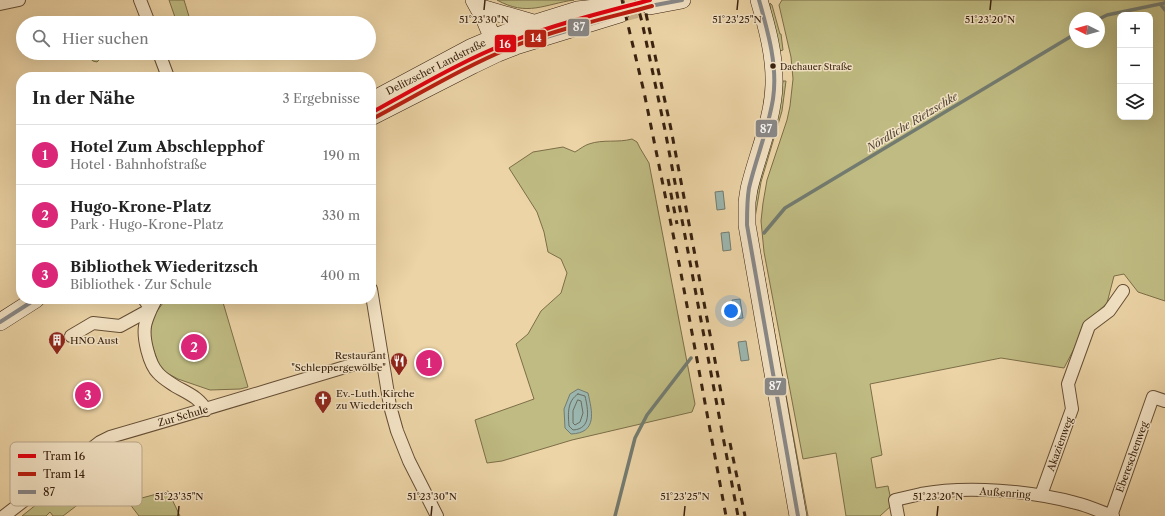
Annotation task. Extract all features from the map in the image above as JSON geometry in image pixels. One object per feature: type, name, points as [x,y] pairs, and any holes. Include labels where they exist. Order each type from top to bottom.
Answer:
[{"type":"street","points":[[0,4],[19,0]]},
{"type":"street","points":[[140,0],[146,16]]},
{"type":"street","points":[[650,6],[682,0]]},
{"type":"street","points":[[759,0],[772,50],[774,86],[770,116],[749,189],[747,214],[753,260],[798,516]]},
{"type":"street","points":[[476,3],[533,23]]},
{"type":"street","points":[[476,3],[495,46]]},
{"type":"street","name":"Delitzscher Landstraße","points":[[376,98],[472,47],[495,46],[516,46],[618,9],[595,8],[577,10],[510,31],[495,46],[479,62],[376,115]]},
{"type":"street","points":[[162,60],[166,72]]},
{"type":"street","name":"Akazienweg","points":[[1041,495],[1072,409],[1068,384],[1089,326],[1109,311],[1123,291]]},
{"type":"street","points":[[0,322],[28,304]]},
{"type":"street","points":[[72,336],[93,323],[120,326],[148,304]]},
{"type":"street","points":[[150,304],[145,327],[148,356],[157,372],[174,385],[202,402],[206,410]]},
{"type":"street","points":[[373,304],[390,406],[397,431],[409,461],[437,516]]},
{"type":"street","name":"Zur Schule","points":[[100,442],[110,437],[206,410],[251,394],[382,356]]},
{"type":"street","name":"Ebereschenweg","points":[[1112,516],[1153,397],[1165,402]]},
{"type":"street","name":"Außenring","points":[[898,516],[895,500],[922,494],[954,490],[1003,491],[1041,495],[1077,503],[1112,516]]},
{"type":"street","name":"Zur Schule","points":[[4,516],[17,506]]},
{"type":"shaded area","points":[[169,0],[184,0],[189,16],[175,16]]},
{"type":"shaded area","points":[[497,0],[574,0],[527,9],[508,5]]},
{"type":"shaded area","points":[[782,0],[1165,0],[1165,301],[1138,292],[1124,274],[1114,276],[1107,303],[1089,320],[1064,368],[1001,358],[870,384],[882,455],[871,458],[876,488],[888,486],[892,505],[880,516],[846,516],[836,453],[803,459],[764,252],[761,221],[767,180],[787,120],[790,106],[793,79],[791,57],[779,5]]},
{"type":"shaded area","points":[[770,3],[772,5],[781,34],[783,50],[780,51],[770,10]]},
{"type":"shaded area","points":[[783,81],[786,81],[782,111],[761,182],[754,224],[754,204],[780,102]]},
{"type":"shaded area","points":[[632,139],[637,142],[649,163],[695,404],[692,412],[572,440],[502,461],[487,463],[475,420],[534,399],[516,344],[528,334],[541,311],[561,293],[567,273],[561,259],[548,252],[544,232],[537,212],[509,168],[533,152],[563,147],[575,152],[586,145],[594,143]]},
{"type":"shaded area","points":[[763,269],[808,516],[805,516]]},
{"type":"shaded area","points":[[162,304],[223,304],[248,387],[240,389],[210,390],[178,379],[167,373],[159,365],[150,340],[154,315]]},
{"type":"shaded area","points":[[168,491],[180,516],[139,516],[131,506],[142,506],[142,498]]},
{"type":"shaded area","points":[[34,506],[76,506],[63,516],[53,516],[50,512],[46,516],[22,516]]},
{"type":"water","points":[[723,191],[725,209],[717,210],[715,192]]},
{"type":"water","points":[[729,232],[731,250],[723,251],[721,233]]},
{"type":"water","points":[[740,299],[743,318],[735,319],[732,300]]},
{"type":"water","points":[[746,341],[749,360],[741,361],[738,342]]},
{"type":"water","points":[[578,389],[588,393],[591,407],[591,420],[586,430],[580,433],[571,434],[565,428],[564,409],[570,394]]},
{"type":"waterway","name":"Nördliche Rietzschke","points":[[1105,16],[1165,3]]},
{"type":"waterway","name":"Nördliche Rietzschke","points":[[1160,4],[1165,10]]},
{"type":"waterway","name":"Nördliche Rietzschke","points":[[764,233],[785,208],[1069,38]]},
{"type":"waterway","name":"Nördliche Rietzschke","points":[[615,516],[635,438],[647,415],[691,358]]},
{"type":"tunnel","points":[[620,14],[650,6]]},
{"type":"railway","points":[[622,0],[644,92],[680,268],[726,516]]},
{"type":"railway","points":[[636,0],[665,130],[738,516]]},
{"type":"railway","points":[[643,0],[671,129],[724,408]]},
{"type":"railway","points":[[668,179],[677,224]]},
{"type":"railway","points":[[730,443],[745,516]]},
{"type":"tram line","name":"16","points":[[376,110],[442,74],[496,48],[565,23],[650,0]]},
{"type":"tram line","name":"14","points":[[376,117],[462,70],[517,45],[567,28],[652,6]]},
{"type":"transit line","name":"87","points":[[376,114],[479,62],[516,46],[650,6],[682,0]]},
{"type":"transit line","name":"87","points":[[759,0],[771,49],[774,87],[768,122],[749,188],[747,202],[747,225],[798,516]]},
{"type":"transit line","name":"87","points":[[0,322],[28,304]]},
{"type":"place","name":"Dachauer Straße","points":[[773,66]]},
{"type":"place","name":"Hugo-Krone-Platz","points":[[194,347]]},
{"type":"place","name":"HNO Aust","points":[[57,355]]},
{"type":"place","name":"Hotel Zum Abschlepphof","points":[[429,363]]},
{"type":"place","name":"Restaurant \"Schleppergewölbe\"","points":[[399,376]]},
{"type":"place","name":"Bibliothek Wiederitzsch","points":[[88,395]]},
{"type":"place","name":"Ev.-Luth. Kirche zu Wiederitzsch","points":[[323,414]]}]
